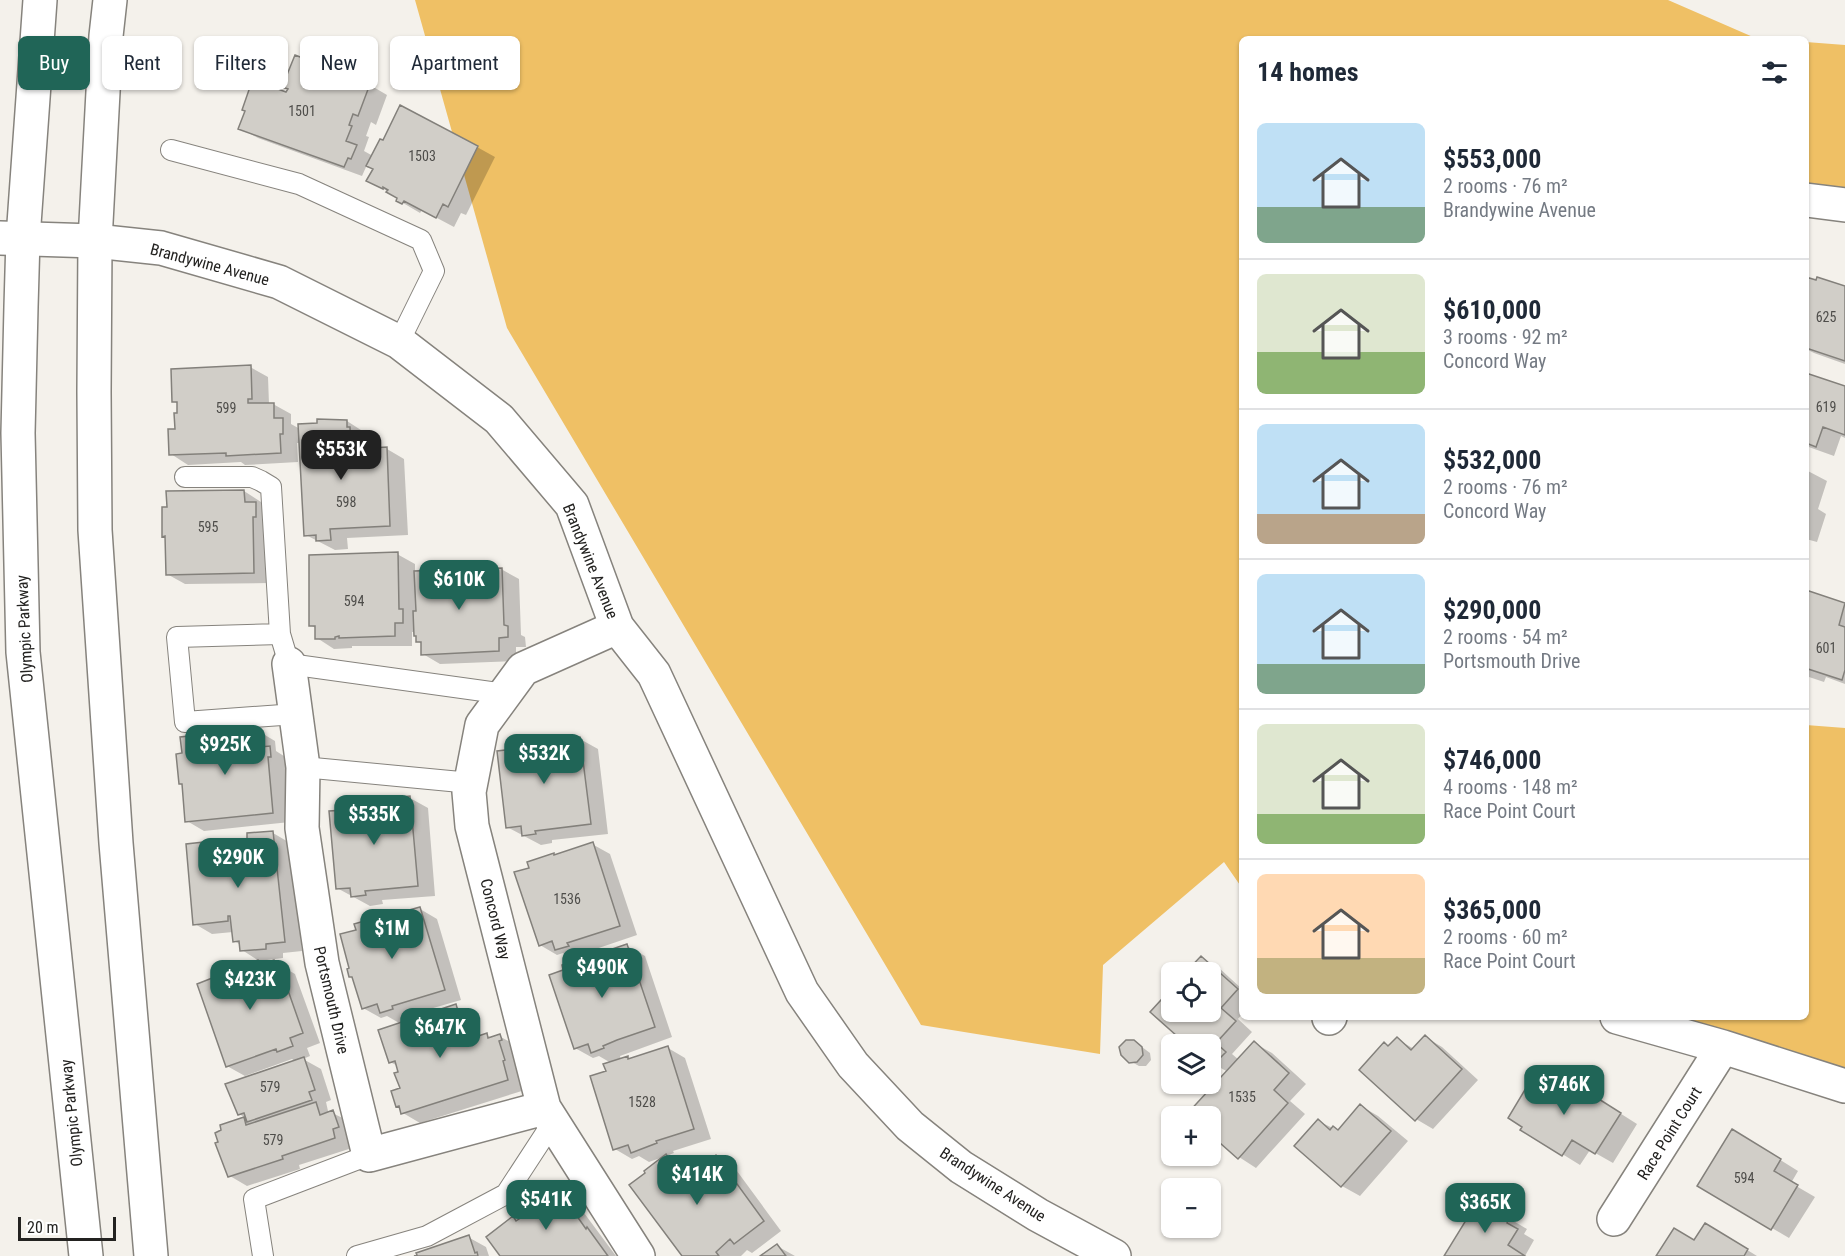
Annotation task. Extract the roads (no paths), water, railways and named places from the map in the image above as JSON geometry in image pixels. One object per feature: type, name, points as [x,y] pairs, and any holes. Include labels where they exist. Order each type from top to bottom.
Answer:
[{"type":"street","name":"Olympic Parkway","points":[[40,0],[12,238],[23,652],[86,1256]]},
{"type":"street","points":[[110,0],[95,241],[95,530],[116,843],[151,1256]]},
{"type":"street","points":[[1809,200],[1845,205]]},
{"type":"street","name":"Brandywine Avenue","points":[[12,238],[95,241],[161,248],[279,282],[399,342],[499,418],[572,505],[617,627],[654,674],[802,992],[853,1065],[910,1126],[961,1167],[1038,1215],[1113,1256]]},
{"type":"street","name":"Concord Way","points":[[617,627],[523,669],[482,726],[469,792],[472,826],[548,1115],[638,1256]]},
{"type":"street","name":"Portsmouth Drive","points":[[284,649],[303,767],[302,828],[322,963],[369,1155]]},
{"type":"street","points":[[1628,1020],[1723,1047],[1845,1086]]},
{"type":"street","name":"Race Point Court","points":[[1614,1219],[1723,1047]]},
{"type":"street","points":[[369,1155],[548,1115]]},
{"type":"lane","points":[[171,150],[299,184],[421,240],[434,272],[399,342]]},
{"type":"lane","points":[[185,477],[252,477],[271,487],[284,649]]},
{"type":"lane","points":[[296,714],[185,722],[177,637],[284,649],[505,694]]},
{"type":"lane","points":[[303,767],[471,783]]},
{"type":"lane","points":[[357,1256],[427,1236],[506,1194],[548,1115]]},
{"type":"lane","points":[[263,1256],[254,1199],[369,1155]]}]
